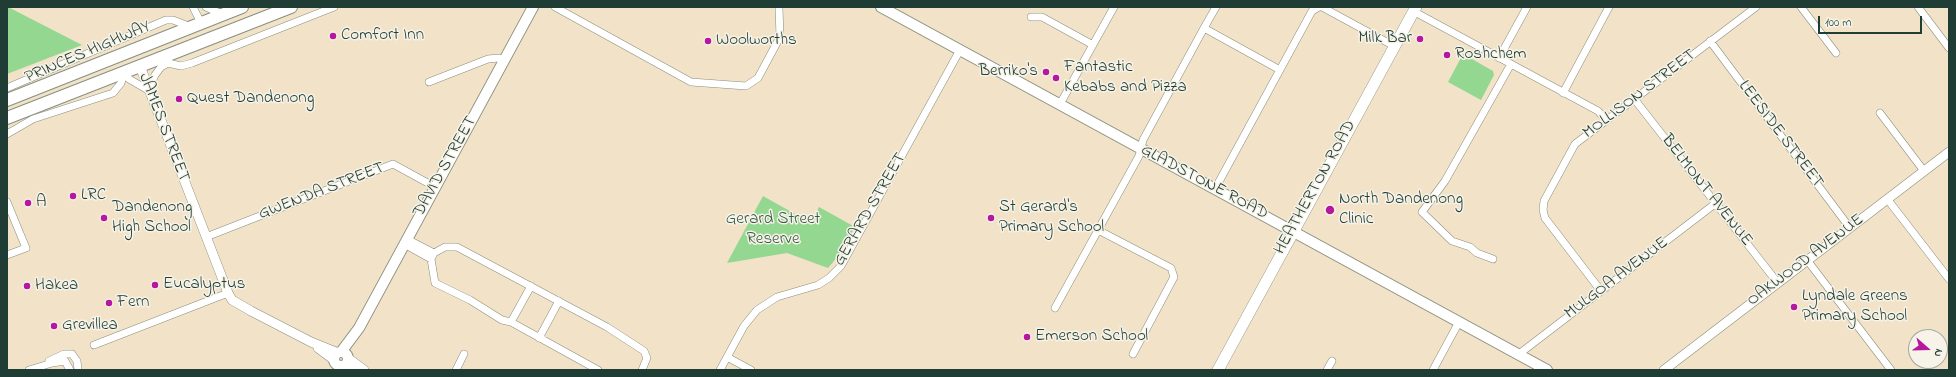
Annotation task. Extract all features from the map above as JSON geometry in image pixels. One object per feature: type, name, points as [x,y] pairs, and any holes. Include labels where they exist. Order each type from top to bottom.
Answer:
[{"type":"highway","name":"PRINCES HIGHWAY","points":[[7,118],[291,7]]},
{"type":"highway","name":"PRINCES HIGHWAY","points":[[7,100],[233,10]]},
{"type":"highway","points":[[204,22],[215,27],[235,29]]},
{"type":"highway","name":"JAMES STREET","points":[[134,50],[140,66]]},
{"type":"main road","name":"DAVID STREET","points":[[342,362],[533,7]]},
{"type":"main road","name":"GLADSTONE ROAD","points":[[881,7],[1548,370]]},
{"type":"main road","name":"HEATHERTON ROAD","points":[[1218,370],[1292,231],[1414,9]]},
{"type":"street","points":[[193,7],[199,19],[204,22]]},
{"type":"street","points":[[206,7],[233,10]]},
{"type":"street","points":[[168,63],[181,66],[192,63],[334,7]]},
{"type":"street","points":[[555,7],[691,82],[746,86],[758,78],[780,37],[779,7]]},
{"type":"street","points":[[1060,104],[1114,7]]},
{"type":"street","points":[[1055,308],[1139,156],[1143,140],[1216,7]]},
{"type":"street","points":[[1216,189],[1312,11],[1320,7],[1394,46]]},
{"type":"street","points":[[1499,58],[1527,7]]},
{"type":"street","points":[[1563,93],[1608,7]]},
{"type":"street","name":"MOLLISON STREET","points":[[1601,291],[1545,218],[1544,201],[1575,144],[1756,7]]},
{"type":"street","points":[[1801,7],[1836,53]]},
{"type":"street","points":[[1918,7],[1949,48]]},
{"type":"street","points":[[1414,9],[1499,58],[1598,111],[1606,120]]},
{"type":"street","points":[[1031,17],[1042,17],[1093,45]]},
{"type":"street","name":"PRINCES HIGHWAY","points":[[7,88],[166,20],[173,20],[192,27]]},
{"type":"street","points":[[1204,28],[1280,70]]},
{"type":"street","name":"LEESIDE STREET","points":[[1710,41],[1850,228]]},
{"type":"street","points":[[7,134],[33,119],[113,93],[118,89],[124,73],[148,90],[155,74],[161,67],[184,50]]},
{"type":"street","name":"GERARD STREET","points":[[720,370],[744,326],[761,307],[779,296],[818,285],[829,278],[841,266],[960,50]]},
{"type":"street","points":[[429,82],[488,59],[499,58],[504,61]]},
{"type":"street","points":[[1493,259],[1477,254],[1470,247],[1452,241],[1422,212],[1445,180],[1510,64]]},
{"type":"street","name":"JAMES STREET","points":[[140,66],[148,90],[232,300],[311,342],[342,362],[364,370]]},
{"type":"street","name":"BELMONT AVENUE","points":[[1635,100],[1777,282]]},
{"type":"street","points":[[1880,113],[1924,171]]},
{"type":"street","name":"OAKWOOD AVENUE","points":[[1664,370],[1777,282],[1888,200],[1949,152]]},
{"type":"street","name":"GWENDA STREET","points":[[206,237],[393,164],[435,187]]},
{"type":"street","points":[[1888,200],[1949,279]]},
{"type":"street","points":[[7,202],[26,248],[7,255]]},
{"type":"street","name":"MULGOA AVENUE","points":[[1519,354],[1716,203]]},
{"type":"street","points":[[1098,230],[1171,268],[1174,277],[1133,354]]},
{"type":"street","points":[[406,242],[432,256]]},
{"type":"street","points":[[432,256],[445,247],[455,246],[607,326],[641,348],[647,358],[642,370]]},
{"type":"street","points":[[432,256],[435,283],[470,300],[502,320],[511,322],[598,370]]},
{"type":"street","points":[[1807,260],[1891,370]]},
{"type":"street","points":[[511,322],[531,286]]},
{"type":"street","points":[[94,345],[228,293]]},
{"type":"street","points":[[539,338],[559,301]]},
{"type":"street","points":[[1433,370],[1459,322]]},
{"type":"street","points":[[30,370],[64,354],[72,354]]},
{"type":"street","points":[[40,366],[65,361],[72,354]]},
{"type":"street","points":[[72,354],[77,361],[78,370]]},
{"type":"street","points":[[456,370],[464,354]]},
{"type":"street","points":[[727,357],[751,370]]},
{"type":"street","points":[[65,361],[70,370]]},
{"type":"street","points":[[1327,370],[1332,361]]},
{"type":"green space","points":[[8,7],[82,45],[7,74]]},
{"type":"green space","points":[[1463,54],[1493,71],[1494,75],[1481,100],[1448,82]]},
{"type":"green space","name":"Gerard Street Reserve","points":[[763,196],[811,223],[819,207],[855,227],[839,255],[828,268],[787,253],[727,263]]},
{"type":"place","name":"Comfort Inn","points":[[333,36]]},
{"type":"place","name":"Milk Bar","points":[[1420,39]]},
{"type":"place","name":"Woolworths","points":[[708,41]]},
{"type":"place","name":"Roshchem","points":[[1447,55]]},
{"type":"place","name":"Berriko's","points":[[1046,72]]},
{"type":"place","name":"Fantastic Kebabs and Pizza","points":[[1056,78]]},
{"type":"place","name":"Quest Dandenong","points":[[179,99]]},
{"type":"place","name":"LRC","points":[[73,196]]},
{"type":"place","name":"A","points":[[28,203]]},
{"type":"place","name":"North Dandenong Clinic","points":[[1330,210]]},
{"type":"place","name":"Dandenong High School","points":[[104,218]]},
{"type":"place","name":"St Gerard's Primary School","points":[[991,218]]},
{"type":"place","name":"Eucalyptus","points":[[155,285]]},
{"type":"place","name":"Hakea","points":[[27,286]]},
{"type":"place","name":"Fern","points":[[109,303]]},
{"type":"place","name":"Lyndale Greens Primary School","points":[[1794,307]]},
{"type":"place","name":"Grevillea","points":[[54,326]]},
{"type":"place","name":"Emerson School","points":[[1027,337]]}]
